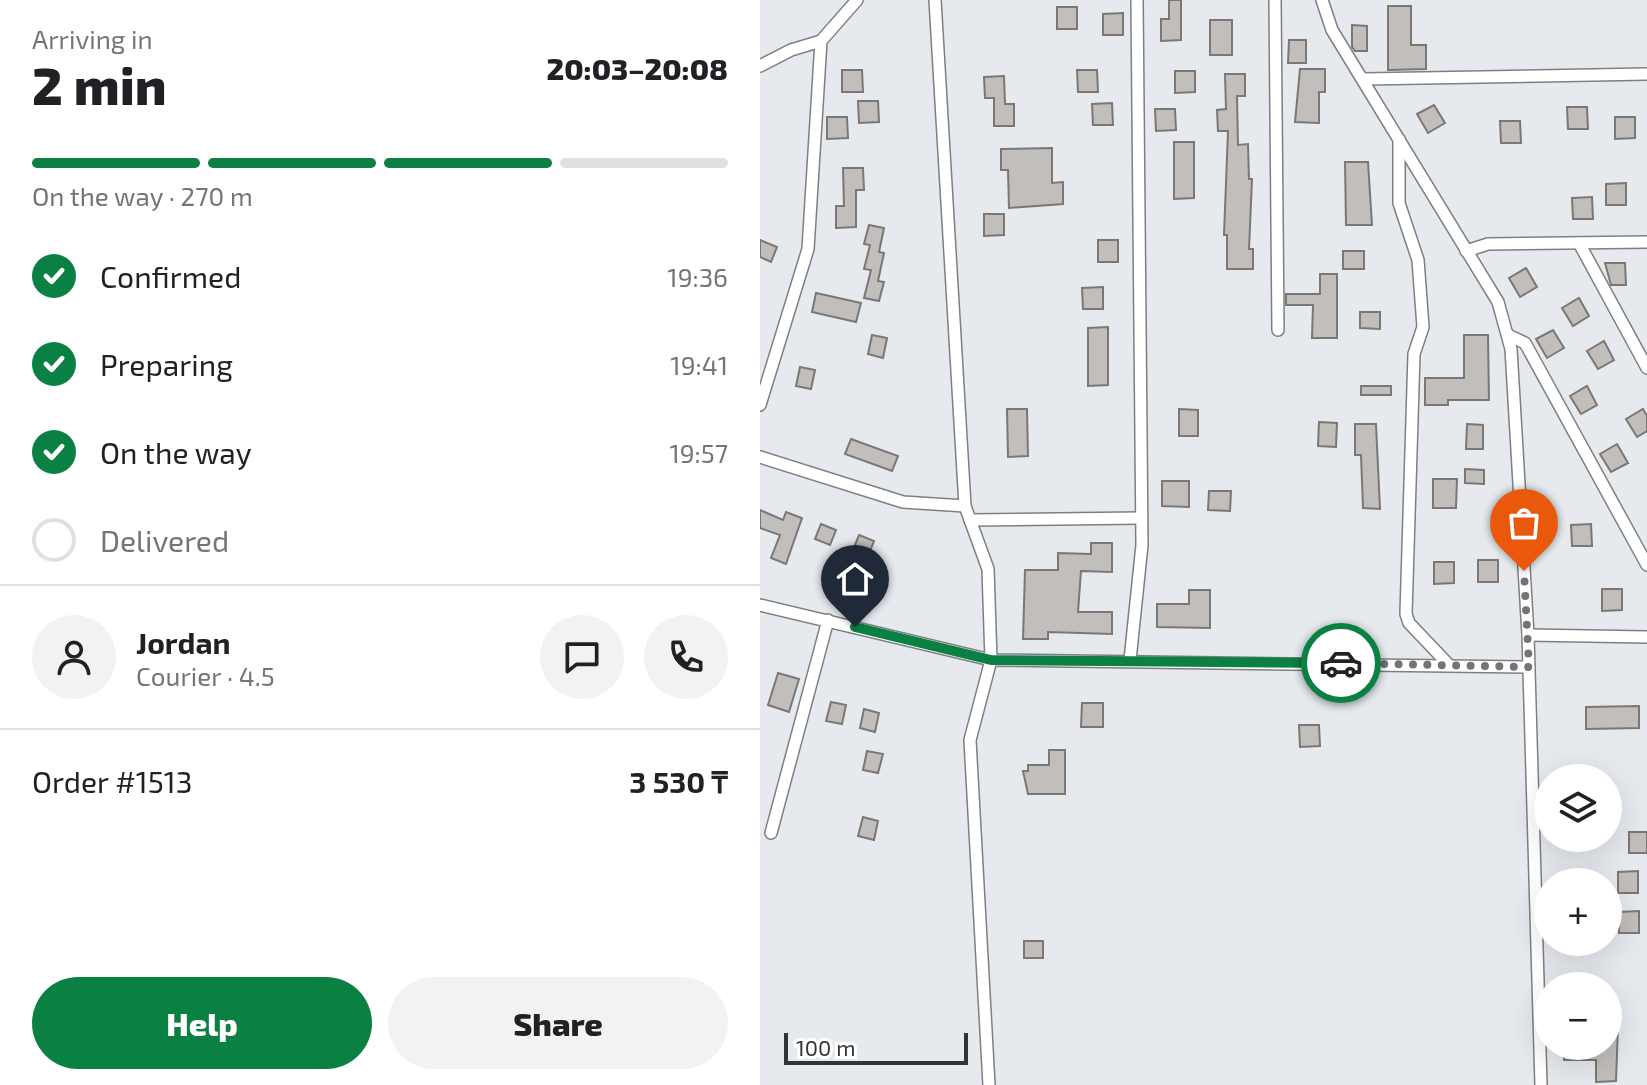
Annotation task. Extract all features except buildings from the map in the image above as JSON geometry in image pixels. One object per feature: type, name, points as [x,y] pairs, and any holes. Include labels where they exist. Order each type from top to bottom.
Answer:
[{"type":"street","points":[[760,66],[791,50],[821,41],[857,0]]},
{"type":"street","points":[[935,0],[965,506],[988,569],[991,660],[970,740],[989,1085]]},
{"type":"street","points":[[1130,660],[1141,518],[1137,0]]},
{"type":"street","points":[[1275,0],[1278,330]]},
{"type":"street","points":[[1322,0],[1332,30],[1498,302],[1508,335],[1528,635],[1541,1085]]},
{"type":"street","points":[[760,405],[808,249],[821,41]]},
{"type":"street","points":[[1364,79],[1647,74]]},
{"type":"street","points":[[1399,139],[1399,203],[1418,260],[1423,327],[1414,354],[1406,614],[1409,623],[1448,664]]},
{"type":"street","points":[[1466,251],[1488,244],[1647,242]]},
{"type":"street","points":[[1579,243],[1647,368]]},
{"type":"street","points":[[1508,335],[1525,343],[1647,565]]},
{"type":"street","points":[[760,457],[903,502],[965,506]]},
{"type":"street","points":[[970,520],[1141,518]]},
{"type":"street","points":[[760,605],[991,660],[1529,667]]},
{"type":"street","points":[[771,833],[828,620]]},
{"type":"street","points":[[1528,635],[1647,637]]},
{"type":"way so far","points":[[1341,663],[1529,667],[1524,571]]},
{"type":"route","points":[[855,627],[991,660],[1341,663]]}]
